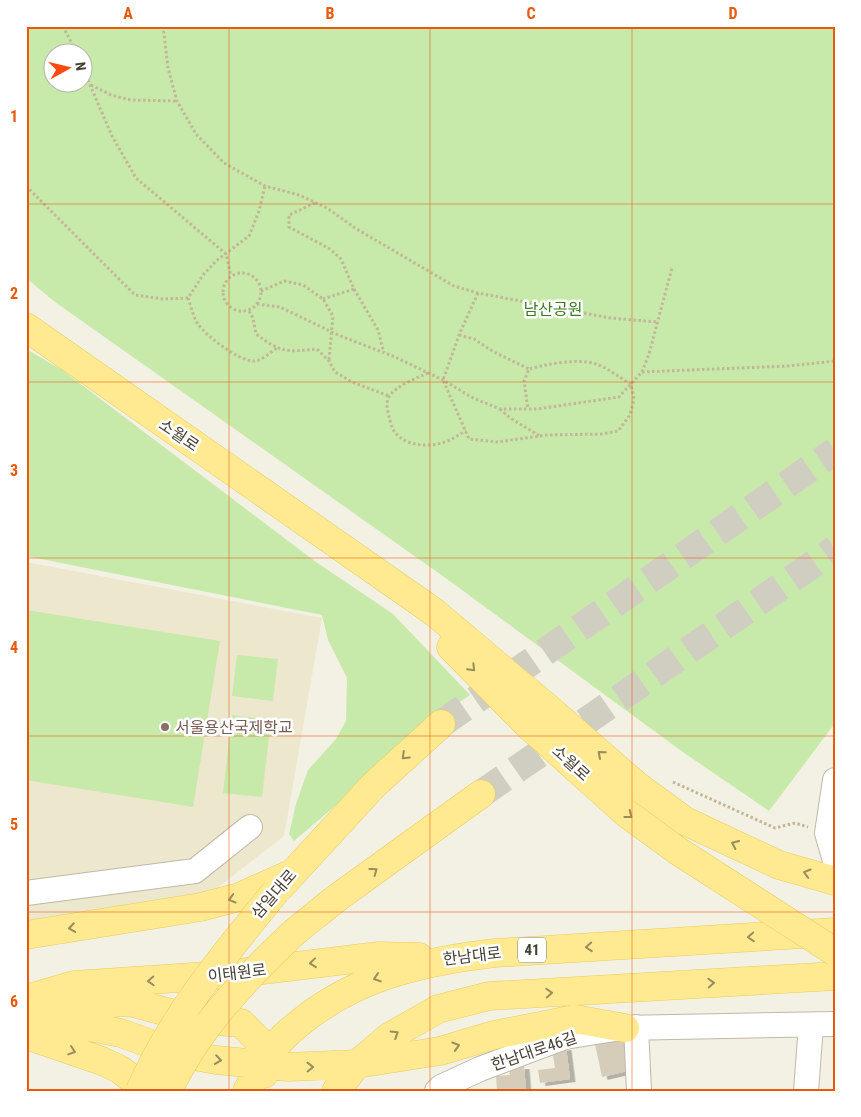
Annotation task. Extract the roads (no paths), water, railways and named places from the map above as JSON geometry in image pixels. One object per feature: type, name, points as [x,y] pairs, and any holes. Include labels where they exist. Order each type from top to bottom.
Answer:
[{"type":"main road","name":"소월로","points":[[26,327],[434,612],[636,785],[684,821],[779,865],[835,881]]},
{"type":"main road","name":"소월로","points":[[334,541],[440,636],[527,724],[626,813],[678,851],[835,952]]},
{"type":"main road","name":"삼일대로","points":[[140,1091],[153,1061],[187,1004],[284,882],[374,785],[441,724]]},
{"type":"main road","points":[[168,1091],[184,1059],[238,991],[286,940],[334,900],[481,794]]},
{"type":"main road","points":[[26,935],[202,907],[284,882]]},
{"type":"main road","name":"한남대로","points":[[247,1091],[262,1064],[288,1033],[326,1004],[362,983],[405,969],[448,958],[495,952],[835,932]]},
{"type":"main road","name":"이태원로","points":[[26,999],[74,985],[223,975],[379,956],[448,958]]},
{"type":"main road","points":[[336,1091],[357,1064],[388,1037],[438,1009],[490,996],[835,976]]},
{"type":"main road","points":[[120,1033],[132,1026],[134,1016],[129,1002]]},
{"type":"main road","points":[[26,1007],[129,1002],[194,1020],[241,1023],[259,1041],[266,1091]]},
{"type":"main road","points":[[26,1015],[120,1033],[174,1052],[216,1060],[288,1067],[357,1064],[440,1052],[494,1035],[575,1019],[631,1028]]},
{"type":"main road","points":[[26,1035],[120,1069],[149,1091]]},
{"type":"street","points":[[835,780],[827,833],[835,861]]},
{"type":"street","points":[[26,893],[195,871],[250,827]]},
{"type":"street","points":[[806,1091],[811,1024]]},
{"type":"street","name":"한남대로46길","points":[[437,1091],[441,1087],[483,1080],[565,1038],[631,1028],[835,1024]]},
{"type":"street","points":[[631,1028],[640,1091]]},
{"type":"tunnel","points":[[441,724],[835,451]]},
{"type":"tunnel","points":[[481,794],[835,549]]},
{"type":"place","name":"서울용산국제학교","points":[[165,727]]},
{"type":"park label","name":"남산공원","points":[[553,309]]}]
